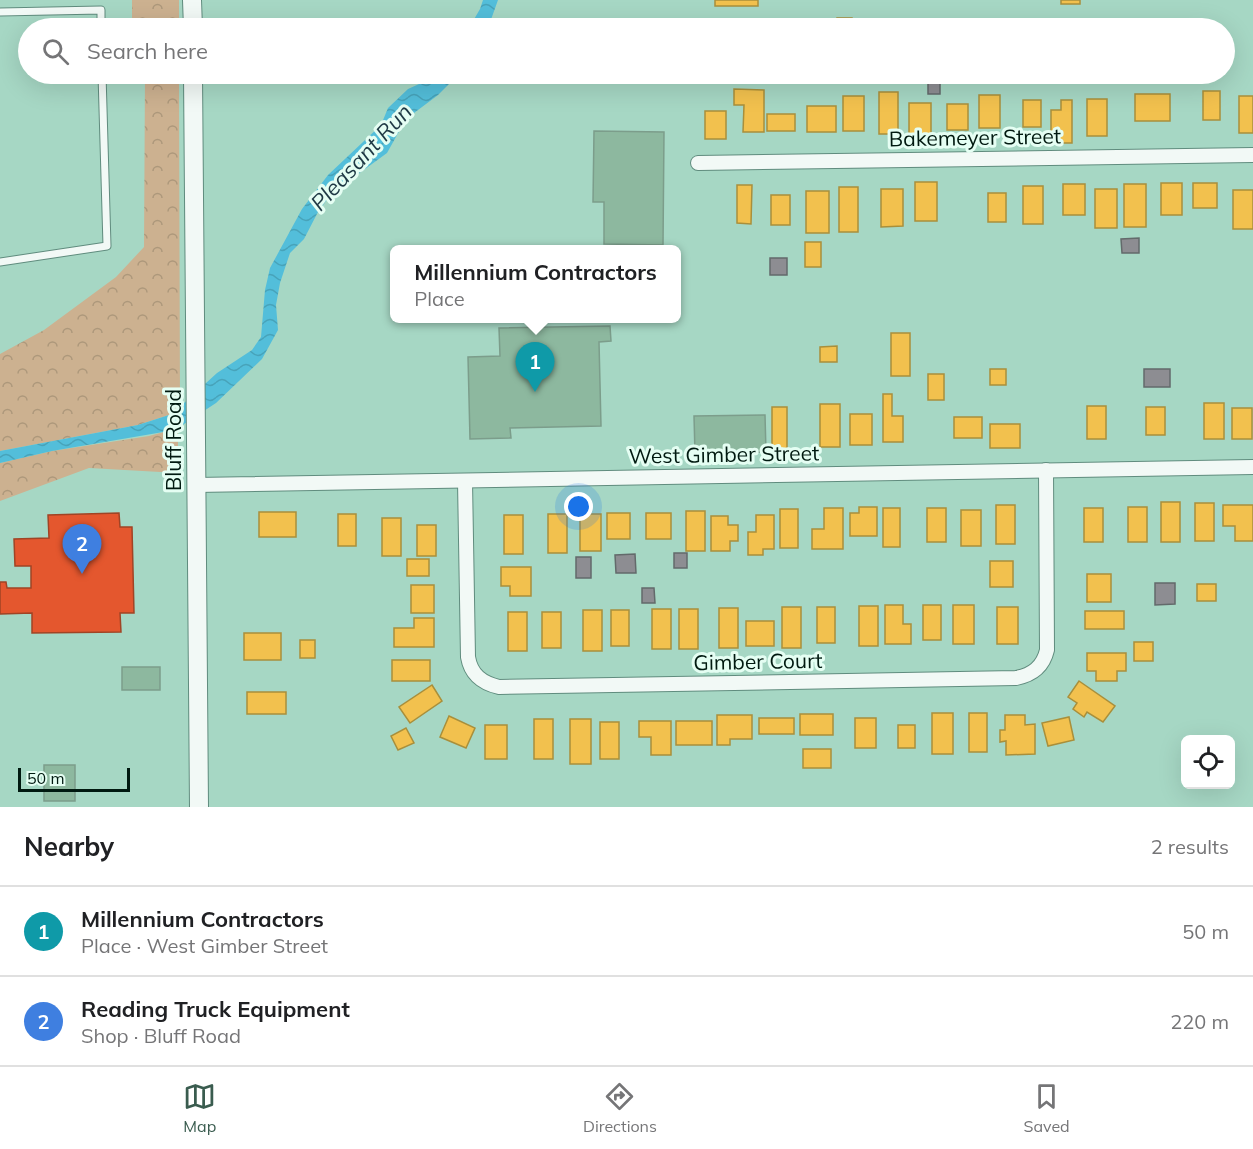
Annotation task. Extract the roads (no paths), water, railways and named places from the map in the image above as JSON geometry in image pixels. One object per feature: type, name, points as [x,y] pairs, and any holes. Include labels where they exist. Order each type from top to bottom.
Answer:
[{"type":"main road","points":[[192,0],[193,18]]},
{"type":"main road","name":"Bluff Road","points":[[193,84],[199,807]]},
{"type":"street","name":"Bakemeyer Street","points":[[698,162],[1253,155]]},
{"type":"street","name":"West Gimber Street","points":[[196,485],[1253,466]]},
{"type":"street","name":"Gimber Court","points":[[465,481],[468,657],[473,672],[489,685],[499,687],[1016,678],[1035,672],[1042,664],[1047,650],[1046,470]]},
{"type":"lane","points":[[0,12],[100,10],[100,18]]},
{"type":"lane","points":[[0,262],[107,246],[102,84]]},
{"type":"water","points":[[483,0],[498,0],[492,18],[475,18]]},
{"type":"water","name":"Pleasant Run","points":[[419,84],[449,84],[406,119],[387,153],[331,194],[318,212],[304,239],[290,253],[280,283],[276,305],[278,330],[262,359],[216,403],[175,430],[52,451],[0,463],[0,451],[138,425],[172,414],[217,373],[252,350],[261,337],[265,290],[270,268],[302,209],[328,175],[381,125],[388,108],[408,89]]},
{"type":"place","name":"Millennium Contractors","points":[[535,392]]},
{"type":"place","name":"Reading Truck Equipment","points":[[82,574]]}]
